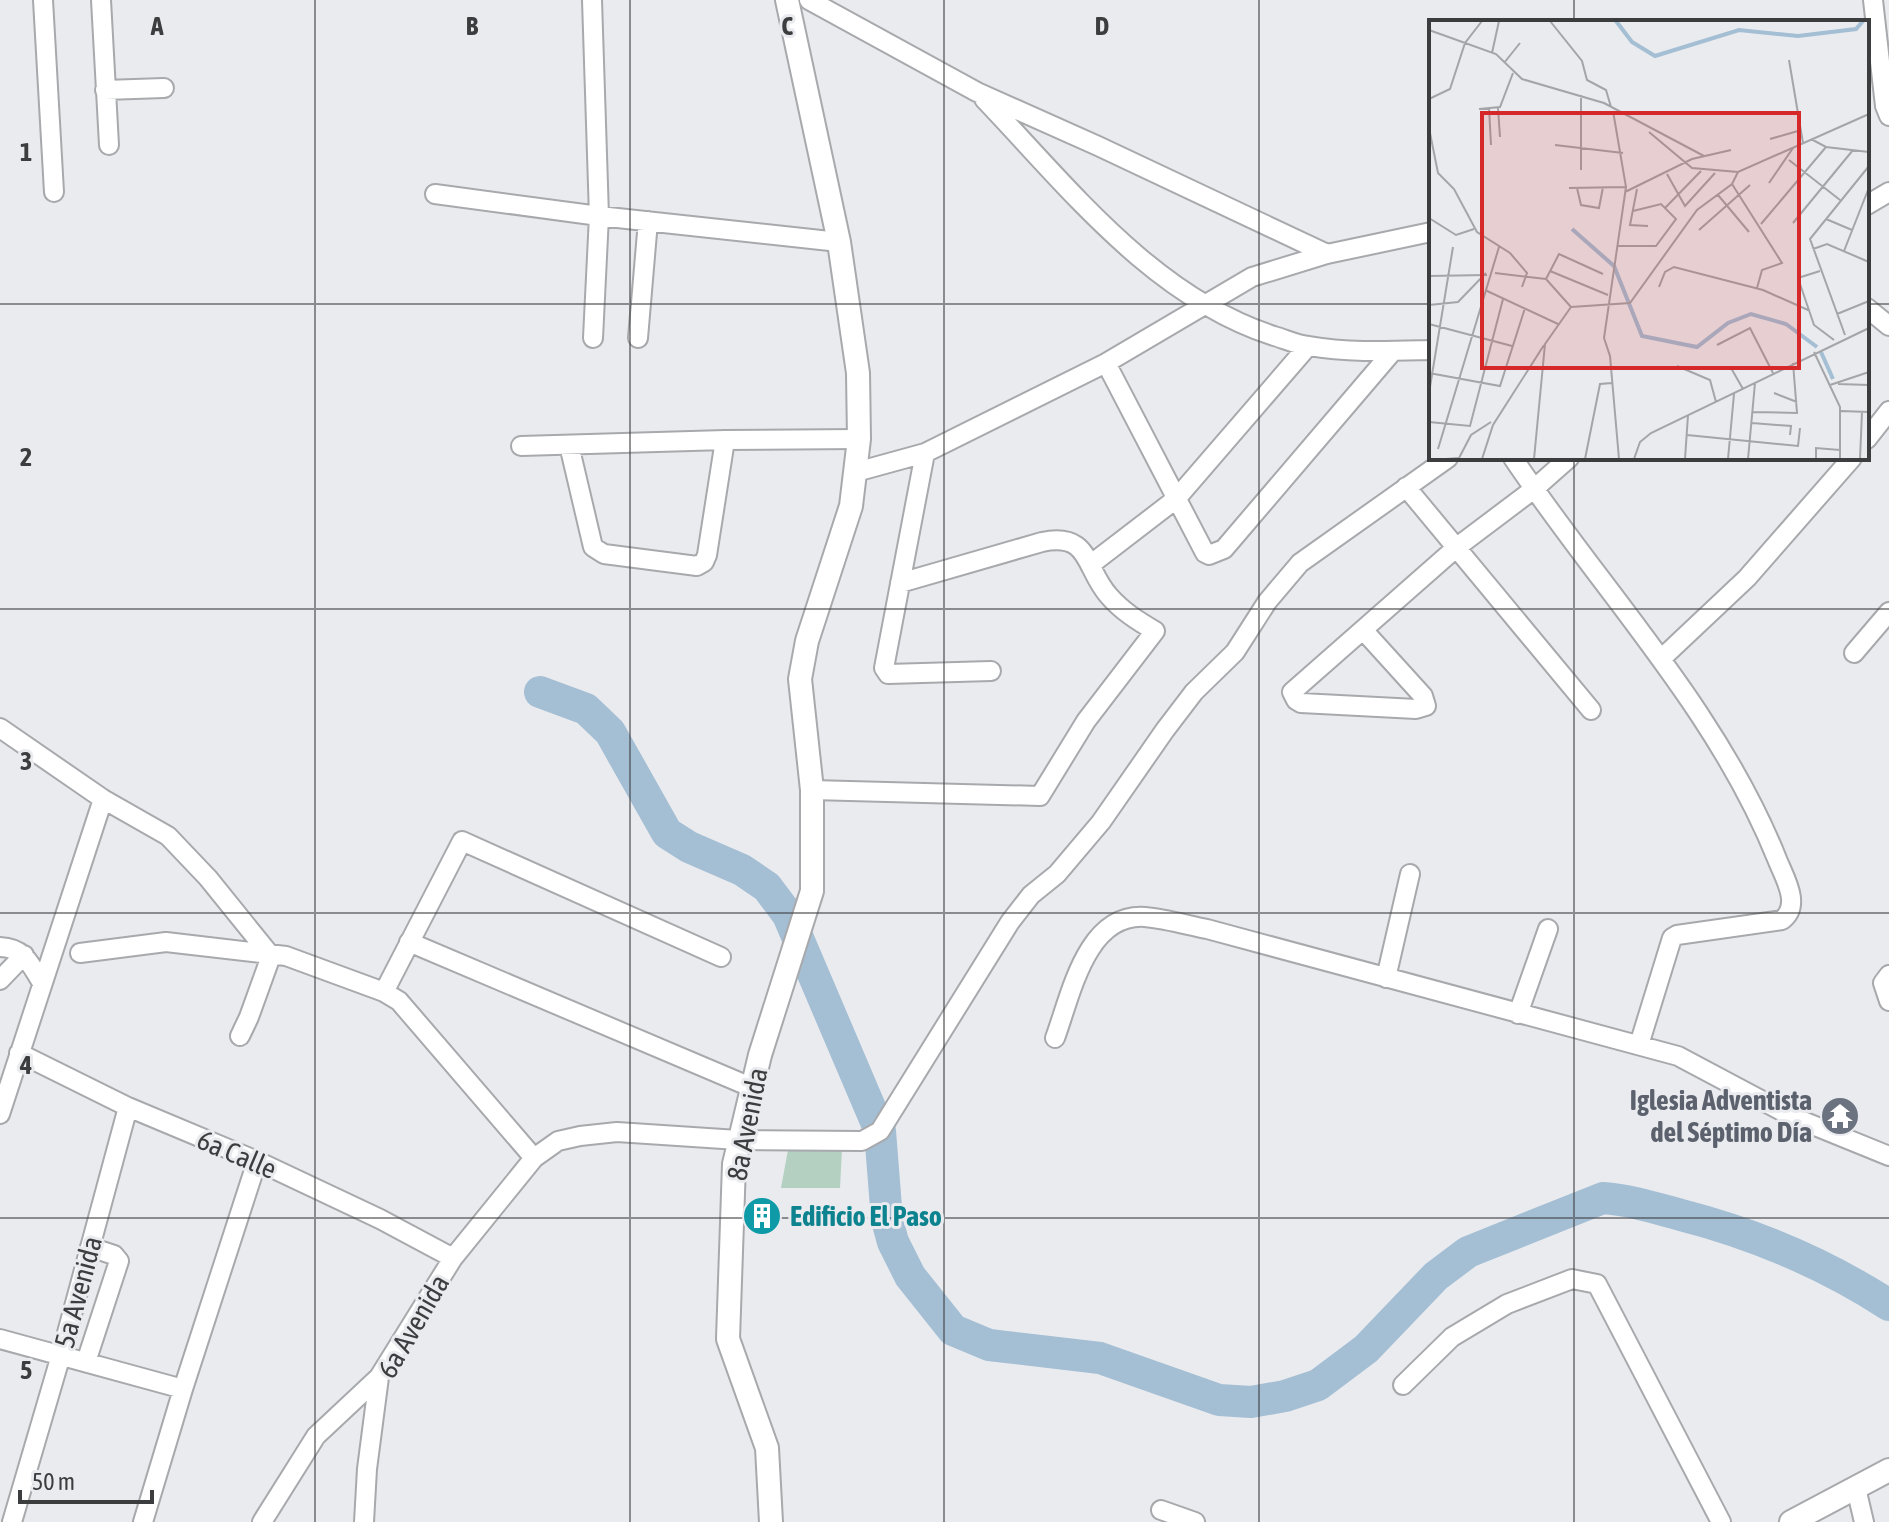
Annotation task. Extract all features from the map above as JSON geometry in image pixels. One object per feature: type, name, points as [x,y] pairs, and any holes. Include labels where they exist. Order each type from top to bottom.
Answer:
[{"type":"street","points":[[43,0],[54,192]]},
{"type":"street","points":[[101,0],[109,145]]},
{"type":"street","points":[[592,0],[599,216],[593,338]]},
{"type":"street","name":"8a Avenida","points":[[771,1522],[767,1448],[728,1339],[734,1164],[760,1055],[812,891],[812,790],[800,679],[807,641],[851,506],[859,439],[858,373],[839,242],[787,0]]},
{"type":"street","points":[[809,0],[977,92],[1327,254]]},
{"type":"street","points":[[1873,0],[1880,111]]},
{"type":"street","points":[[105,90],[164,88]]},
{"type":"street","points":[[977,92],[1127,247],[1207,305],[1251,328],[1308,346],[1429,350]]},
{"type":"street","points":[[1869,204],[1889,192]]},
{"type":"street","points":[[435,194],[599,216],[839,242]]},
{"type":"street","points":[[638,338],[648,221]]},
{"type":"street","points":[[856,472],[925,453],[1106,363],[1252,277],[1327,254],[1429,232]]},
{"type":"street","points":[[1869,310],[1889,326]]},
{"type":"street","points":[[1090,565],[1176,499],[1308,346]]},
{"type":"street","points":[[1106,363],[1205,553],[1215,554],[1224,549],[1393,351]]},
{"type":"street","points":[[1869,436],[1889,411]]},
{"type":"street","points":[[521,446],[859,439]]},
{"type":"street","points":[[569,445],[593,547],[604,554],[697,566],[704,562],[707,555],[725,440]]},
{"type":"street","points":[[925,453],[884,668],[888,674],[991,671]]},
{"type":"street","points":[[80,953],[166,942],[286,956],[384,992],[399,1001],[534,1158],[558,1141],[617,1132],[738,1140],[862,1141],[880,1131],[1010,922],[1031,895],[1057,874],[1101,822],[1165,730],[1194,692],[1235,652],[1284,580],[1300,563],[1445,460]]},
{"type":"street","points":[[1514,460],[1661,659],[1717,741],[1758,813],[1789,887],[1791,902],[1782,920],[1672,938],[1639,1045]]},
{"type":"street","points":[[1364,631],[1423,696],[1426,706],[1416,709],[1301,703],[1292,692],[1457,547],[1567,460]]},
{"type":"street","points":[[1661,659],[1747,578],[1850,460]]},
{"type":"street","points":[[1406,487],[1591,710]]},
{"type":"street","points":[[812,790],[1040,796],[1086,721],[1155,631],[1115,602],[1095,578],[1086,554],[1078,545],[1065,540],[1053,540],[900,583]]},
{"type":"street","points":[[1854,653],[1889,612]]},
{"type":"street","points":[[0,728],[103,799],[168,836],[208,878],[271,956]]},
{"type":"street","points":[[0,1114],[103,799]]},
{"type":"street","points":[[384,992],[462,841],[721,957]]},
{"type":"street","points":[[1386,978],[1410,874]]},
{"type":"street","points":[[1055,1038],[1090,946],[1113,924],[1143,917],[1207,929],[1678,1056],[1793,1117],[1889,1156]]},
{"type":"street","points":[[1518,1014],[1548,929]]},
{"type":"street","points":[[409,942],[753,1088]]},
{"type":"street","points":[[0,947],[13,948],[45,975]]},
{"type":"street","points":[[0,980],[24,955]]},
{"type":"street","points":[[240,1036],[271,956]]},
{"type":"street","points":[[1889,975],[1883,983],[1889,1001]]},
{"type":"street","name":"6a Calle","points":[[19,1053],[128,1107],[257,1161],[380,1219],[453,1258]]},
{"type":"street","name":"5a Avenida","points":[[12,1522],[128,1107]]},
{"type":"street","name":"6a Avenida","points":[[364,1522],[367,1469],[379,1377],[453,1258],[534,1158]]},
{"type":"street","points":[[143,1522],[257,1161]]},
{"type":"street","points":[[86,1362],[119,1261],[114,1255],[90,1247]]},
{"type":"street","points":[[1403,1385],[1452,1337],[1507,1304],[1572,1279],[1597,1284],[1721,1522]]},
{"type":"street","points":[[0,1339],[183,1389]]},
{"type":"street","points":[[262,1522],[316,1436],[379,1377]]},
{"type":"street","points":[[1791,1522],[1889,1470]]},
{"type":"street","points":[[1856,1488],[1864,1522]]},
{"type":"street","points":[[1161,1510],[1195,1522]]},
{"type":"green space","points":[[842,1148],[840,1188],[781,1188],[788,1150]]},
{"type":"building","name":"Edificio El Paso","points":[[749,1209],[776,1210],[775,1224],[748,1222]]},
{"type":"waterway","points":[[540,692],[586,709],[610,732],[667,833],[689,847],[742,870],[767,887],[788,915],[880,1131],[887,1220],[893,1242],[910,1276],[953,1330],[989,1345],[1100,1358],[1219,1400],[1251,1402],[1285,1396],[1318,1385],[1366,1349],[1436,1276],[1468,1252],[1603,1198],[1652,1207],[1762,1241],[1814,1263],[1889,1305]]},
{"type":"place","name":"Iglesia Adventista del Séptimo Día","points":[[1840,1116]]},
{"type":"place","name":"Edificio El Paso","points":[[762,1216]]}]
